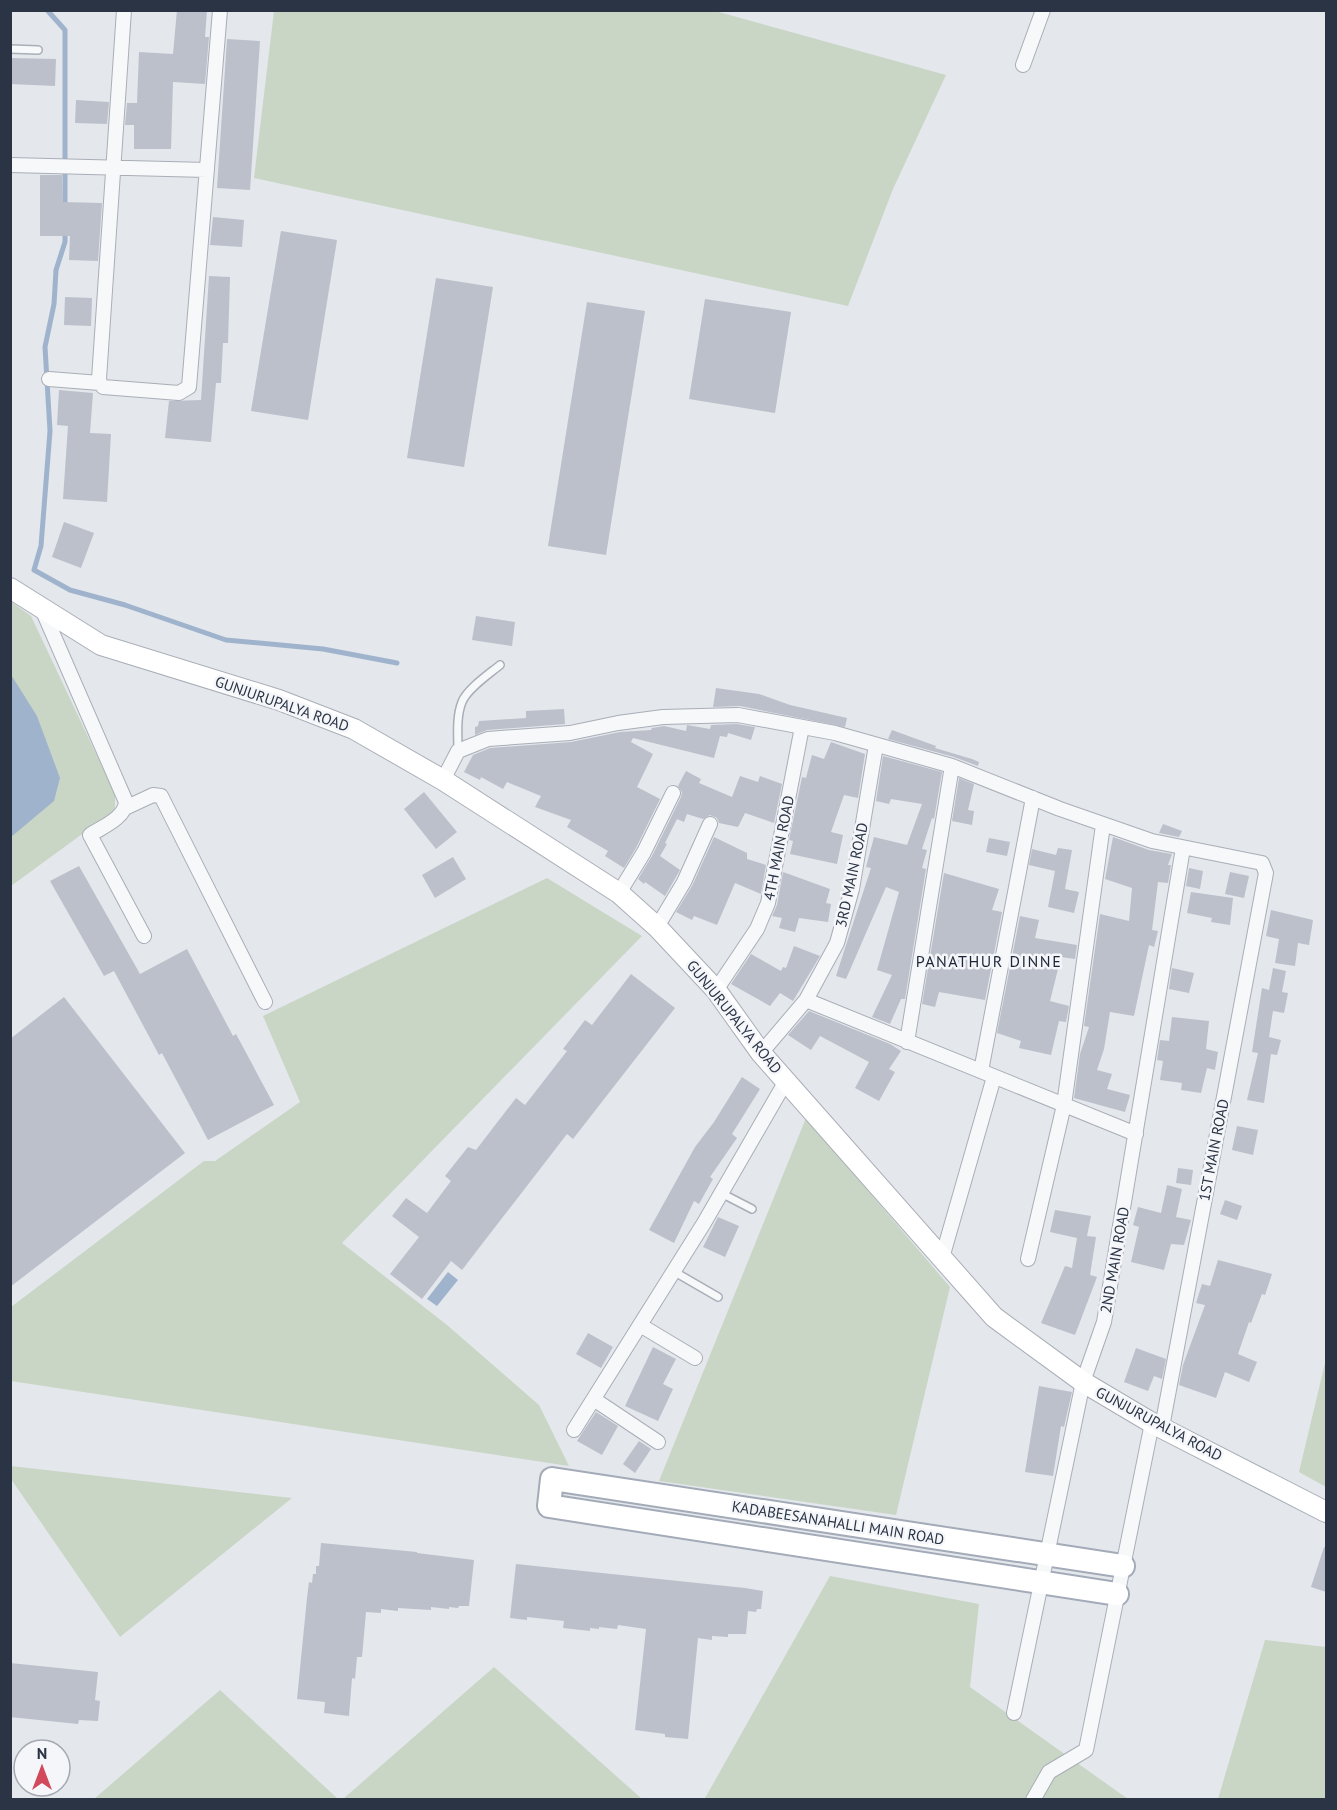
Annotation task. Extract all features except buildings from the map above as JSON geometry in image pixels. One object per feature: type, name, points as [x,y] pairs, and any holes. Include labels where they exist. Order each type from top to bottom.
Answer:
[{"type":"main road","name":"KADABEESANAHALLI MAIN ROAD","points":[[1117,1594],[549,1506],[552,1479],[1123,1566]]},
{"type":"street","points":[[124,10],[99,379],[103,387],[179,393],[189,387],[220,10]]},
{"type":"street","points":[[1023,65],[1043,10]]},
{"type":"street","points":[[10,165],[207,170]]},
{"type":"street","points":[[49,379],[100,383]]},
{"type":"street","name":"GUNJURUPALYA ROAD","points":[[10,588],[101,645],[279,700],[354,729],[443,780],[619,893],[657,927],[716,990],[761,1053],[994,1317],[1083,1382],[1157,1425],[1326,1512]]},
{"type":"street","points":[[42,609],[126,802],[126,808]]},
{"type":"street","points":[[443,780],[458,751],[488,739],[570,733],[663,717],[738,715],[835,733],[952,766],[1103,825],[1152,841],[1183,848]]},
{"type":"street","name":"4TH MAIN ROAD","points":[[716,990],[757,929],[768,903],[802,728]]},
{"type":"street","name":"3RD MAIN ROAD","points":[[761,1053],[806,1000],[837,944],[849,900],[876,745]]},
{"type":"street","points":[[907,1042],[952,766]]},
{"type":"street","points":[[619,893],[644,852],[673,793]]},
{"type":"street","points":[[144,936],[90,835],[121,814],[126,808],[153,795],[161,796],[265,1002]]},
{"type":"street","points":[[981,1071],[1033,798]]},
{"type":"street","points":[[657,927],[684,882],[710,824]]},
{"type":"street","points":[[1028,1259],[1064,1105],[1103,825]]},
{"type":"street","name":"1ST MAIN ROAD","points":[[1033,1800],[1049,1772],[1086,1750],[1123,1566],[1157,1425],[1266,873],[1262,863],[1183,848]]},
{"type":"street","name":"2ND MAIN ROAD","points":[[1014,1713],[1083,1382],[1104,1322],[1183,848]]},
{"type":"street","points":[[806,1000],[1136,1134]]},
{"type":"street","points":[[942,1258],[994,1077]]},
{"type":"street","points":[[574,1430],[595,1400],[721,1193],[786,1081]]},
{"type":"street","points":[[640,1325],[695,1358]]},
{"type":"street","points":[[595,1400],[658,1442]]},
{"type":"lane","points":[[10,49],[38,50]]},
{"type":"lane","points":[[458,751],[462,700],[500,665]]},
{"type":"lane","points":[[721,1193],[752,1209]]},
{"type":"lane","points":[[673,1271],[718,1297]]},
{"type":"green space","points":[[274,11],[715,11],[946,75],[893,189],[848,306],[254,178]]},
{"type":"green space","points":[[10,601],[31,616],[115,794],[115,810],[11,886]]},
{"type":"green space","points":[[547,878],[642,936],[342,1243],[447,1325],[539,1405],[569,1466],[11,1381],[11,1307],[204,1161],[215,1161],[300,1102],[263,1016]]},
{"type":"green space","points":[[806,1118],[950,1287],[896,1515],[659,1481]]},
{"type":"green space","points":[[1326,1359],[1326,1487],[1299,1472]]},
{"type":"green space","points":[[11,1466],[292,1498],[120,1637],[11,1479]]},
{"type":"green space","points":[[830,1576],[979,1604],[970,1687],[1128,1799],[704,1800]]},
{"type":"green space","points":[[1265,1640],[1326,1647],[1326,1799],[1218,1799]]},
{"type":"green space","points":[[494,1667],[642,1799],[343,1799]]},
{"type":"green space","points":[[220,1690],[338,1799],[94,1799]]},
{"type":"water","points":[[10,673],[37,716],[60,778],[54,801],[11,837]]},
{"type":"water","points":[[448,1272],[458,1280],[437,1306],[427,1299]]},
{"type":"waterway","points":[[47,10],[65,30],[65,209]]},
{"type":"waterway","points":[[65,230],[65,242],[56,270],[54,304],[45,347],[50,431],[41,546],[34,570],[70,590],[125,605],[226,640],[323,649],[397,663]]},
{"type":"district","name":"PANATHUR DINNE","points":[[989,961]]}]
